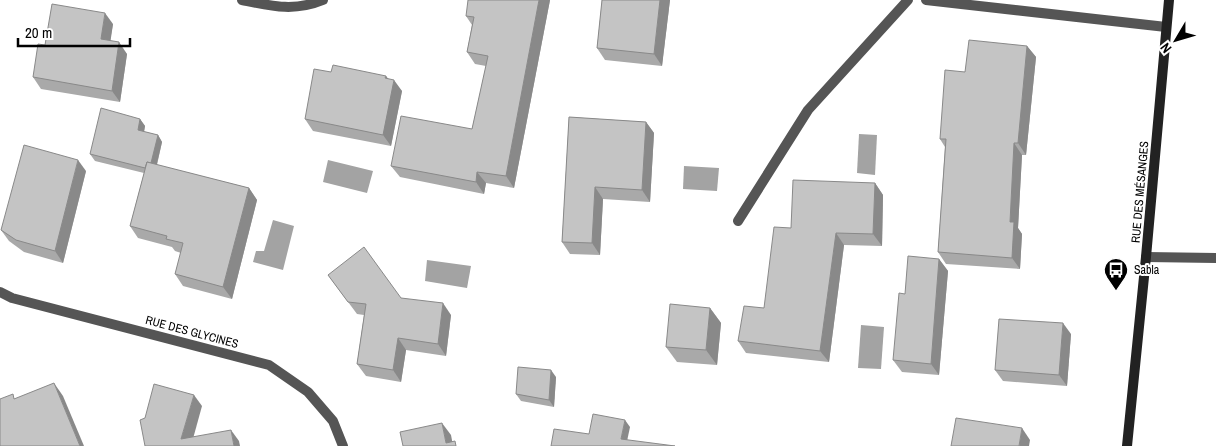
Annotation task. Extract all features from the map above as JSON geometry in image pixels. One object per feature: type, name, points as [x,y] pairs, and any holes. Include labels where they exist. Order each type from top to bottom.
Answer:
[{"type":"main road","name":"RUE DES MÉSANGES","points":[[1127,446],[1169,0]]},
{"type":"street","points":[[242,0],[280,8],[310,6],[323,0]]},
{"type":"street","points":[[738,221],[808,110],[908,0]]},
{"type":"street","points":[[926,0],[1166,27]]},
{"type":"street","points":[[1146,257],[1216,258]]},
{"type":"street","name":"RUE DES GLYCINES","points":[[0,292],[12,298],[269,365],[308,392],[333,421],[343,446]]},
{"type":"shaded area","points":[[859,134],[877,135],[875,175],[857,173]]},
{"type":"shaded area","points":[[328,160],[373,171],[367,193],[323,182]]},
{"type":"shaded area","points":[[684,166],[719,168],[717,191],[683,189]]},
{"type":"shaded area","points":[[273,220],[294,226],[283,270],[253,262],[256,251],[264,251]]},
{"type":"shaded area","points":[[427,260],[471,266],[467,288],[425,281]]},
{"type":"shaded area","points":[[861,325],[884,327],[881,369],[858,368]]},
{"type":"building","points":[[468,0],[539,0],[506,176],[477,172],[476,182],[391,166],[401,116],[472,129],[488,56],[467,52],[474,17],[466,16]]},
{"type":"building","points":[[602,0],[660,0],[654,54],[597,48]]},
{"type":"building","points":[[52,4],[105,13],[101,39],[119,42],[112,91],[33,77],[38,44],[45,45]]},
{"type":"building","points":[[969,40],[1027,46],[1018,143],[1014,143],[1010,222],[1014,222],[1012,258],[938,252],[946,139],[940,139],[945,70],[965,72]]},
{"type":"building","points":[[333,65],[386,76],[385,78],[394,80],[383,135],[305,119],[314,69],[331,72]]},
{"type":"building","points":[[101,108],[140,119],[138,130],[158,135],[151,163],[147,162],[145,168],[90,154]]},
{"type":"building","points":[[569,117],[646,122],[642,190],[595,187],[592,243],[562,242]]},
{"type":"building","points":[[24,145],[78,160],[55,251],[16,240],[1,230]]},
{"type":"building","points":[[147,162],[249,188],[223,287],[175,274],[183,243],[166,239],[167,236],[130,226]]},
{"type":"building","points":[[793,180],[875,183],[873,234],[836,233],[820,351],[738,341],[744,306],[764,308],[774,227],[791,228]]},
{"type":"building","points":[[364,247],[401,298],[443,303],[438,344],[398,338],[393,370],[357,364],[366,304],[348,302],[328,275]]},
{"type":"building","points":[[908,256],[939,259],[931,364],[893,360],[899,293],[905,294]]},
{"type":"building","points":[[670,304],[710,308],[706,350],[666,347]]},
{"type":"building","points":[[999,319],[1063,323],[1059,375],[995,370]]},
{"type":"building","points":[[518,367],[551,370],[549,400],[516,394]]},
{"type":"building","points":[[54,383],[80,446],[0,446],[0,399],[13,394],[14,399]]},
{"type":"building","points":[[154,384],[194,395],[181,439],[231,430],[234,446],[145,446],[140,420],[145,418]]},
{"type":"building","points":[[593,414],[625,420],[621,439],[675,446],[551,446],[554,429],[589,434]]},
{"type":"building","points":[[956,418],[1022,428],[1019,446],[951,446]]},
{"type":"building","points":[[442,423],[446,443],[455,441],[456,446],[403,446],[400,432]]},
{"type":"place","name":"Sabla","points":[[1116,291]]}]
